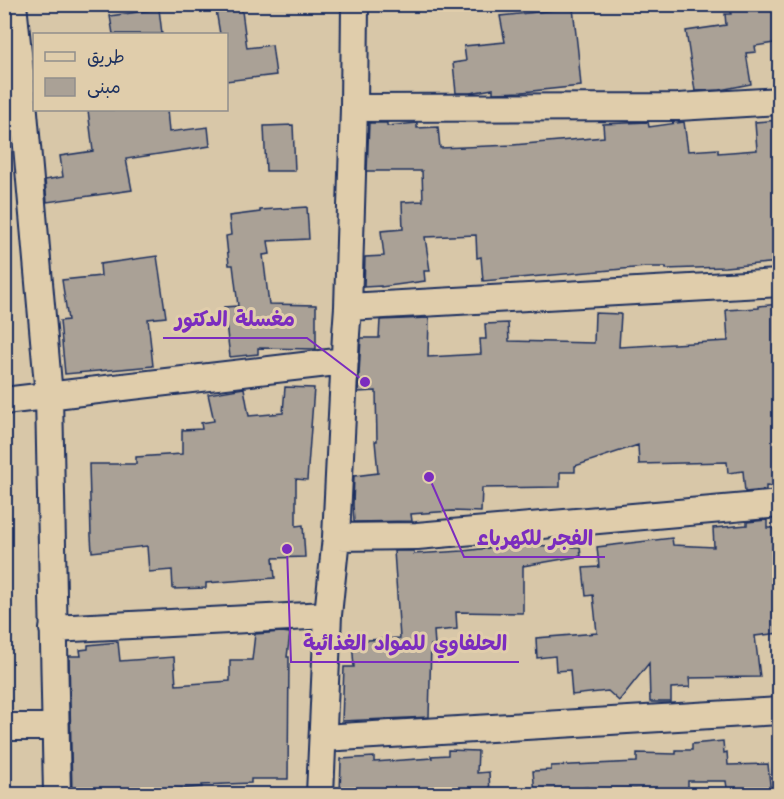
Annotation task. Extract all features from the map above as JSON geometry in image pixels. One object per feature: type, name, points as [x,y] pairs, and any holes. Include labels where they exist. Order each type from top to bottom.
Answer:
[{"type":"street","points":[[13,4],[14,102],[49,396],[57,795]]},
{"type":"street","points":[[320,795],[328,615],[336,537],[348,307],[355,4]]},
{"type":"street","points":[[354,108],[678,107],[780,101]]},
{"type":"street","points":[[348,307],[780,283]]},
{"type":"street","points":[[4,401],[345,361]]},
{"type":"street","points":[[336,537],[417,536],[780,504]]},
{"type":"street","points":[[53,629],[328,615]]},
{"type":"street","points":[[322,738],[780,711]]},
{"type":"street","points":[[4,727],[54,727]]},
{"type":"building","points":[[215,4],[241,4],[247,48],[272,45],[276,75],[228,81],[228,33],[220,33]]},
{"type":"building","points":[[730,4],[780,4],[780,42],[755,46],[756,52],[746,53],[751,84],[720,90],[695,91],[686,31],[726,25],[725,14],[731,14]]},
{"type":"building","points":[[573,8],[581,86],[522,92],[493,93],[493,89],[456,93],[453,63],[466,61],[464,46],[505,42],[500,16]]},
{"type":"building","points":[[159,9],[162,33],[113,33],[110,16]]},
{"type":"building","points":[[88,111],[167,111],[169,132],[208,127],[210,146],[126,159],[132,190],[47,202],[45,180],[63,177],[60,156],[93,151]]},
{"type":"building","points":[[780,120],[780,262],[725,267],[666,269],[666,267],[646,267],[483,281],[481,257],[477,258],[476,235],[425,237],[430,271],[424,271],[425,281],[364,287],[365,257],[384,256],[381,231],[403,229],[402,202],[423,201],[422,171],[367,171],[369,123],[387,123],[387,126],[417,123],[417,128],[438,127],[440,148],[513,145],[604,137],[603,124],[648,122],[649,127],[684,122],[688,151],[718,149],[718,153],[757,150],[755,122]]},
{"type":"building","points":[[293,125],[295,171],[266,171],[264,126]]},
{"type":"building","points":[[307,207],[309,239],[268,241],[270,254],[263,255],[269,304],[316,305],[316,349],[258,348],[258,354],[230,357],[224,307],[238,306],[233,265],[229,265],[226,236],[231,235],[229,216],[260,212],[260,210]]},
{"type":"building","points":[[157,256],[166,317],[148,319],[153,366],[65,374],[60,321],[68,320],[62,280],[101,276],[100,264]]},
{"type":"building","points":[[780,304],[780,410],[776,410],[780,438],[780,487],[766,486],[766,490],[745,492],[743,471],[728,473],[727,462],[639,464],[638,445],[575,466],[575,472],[560,472],[560,487],[482,488],[481,512],[452,511],[411,514],[412,521],[354,522],[354,476],[378,473],[375,441],[377,441],[376,391],[358,392],[361,338],[379,338],[380,320],[429,318],[428,357],[481,354],[480,339],[486,339],[485,324],[508,323],[509,341],[594,343],[595,313],[621,314],[619,347],[728,341],[726,310]]},
{"type":"building","points":[[285,387],[314,388],[307,480],[296,479],[296,526],[303,525],[305,557],[273,558],[275,578],[206,583],[206,588],[173,589],[172,570],[149,572],[147,546],[92,552],[89,464],[136,464],[136,457],[182,454],[182,430],[202,429],[201,423],[214,421],[208,394],[244,388],[249,416],[283,413]]},
{"type":"building","points":[[767,520],[767,528],[780,528],[780,633],[755,636],[760,677],[689,678],[690,687],[671,688],[671,702],[650,702],[649,663],[619,701],[608,691],[572,695],[570,670],[556,671],[555,656],[537,658],[536,638],[597,633],[593,595],[586,596],[583,568],[599,567],[597,547],[672,538],[673,545],[714,547],[713,528],[747,525],[747,522]]},
{"type":"building","points":[[489,545],[580,547],[581,556],[523,566],[523,613],[456,612],[457,629],[434,631],[435,645],[431,645],[429,717],[342,721],[344,667],[354,667],[352,641],[400,638],[394,551],[414,551],[414,554],[463,551],[489,548]]},
{"type":"building","points":[[290,633],[287,657],[289,657],[288,779],[251,779],[251,783],[202,785],[202,787],[176,789],[176,791],[141,793],[141,795],[72,795],[69,656],[81,656],[80,650],[88,649],[88,645],[118,642],[120,661],[174,657],[176,685],[230,681],[230,660],[252,660],[255,634]]},
{"type":"building","points":[[723,741],[728,765],[768,764],[771,795],[728,795],[726,781],[688,781],[688,794],[637,794],[637,790],[587,791],[587,787],[535,794],[533,771],[551,770],[551,766],[637,762],[637,753],[676,754],[676,750],[692,750],[692,744]]},
{"type":"building","points":[[448,750],[478,751],[477,773],[489,772],[490,795],[340,795],[341,759],[374,757],[374,762],[432,758],[431,756],[448,755]]},
{"type":"place","name":"مغسلة الدكتور","points":[[365,382]]},
{"type":"place","name":"الفجر للكهرباء","points":[[429,477]]},
{"type":"place","name":"الحلفاوي للمواد الغذائية","points":[[287,549]]}]
